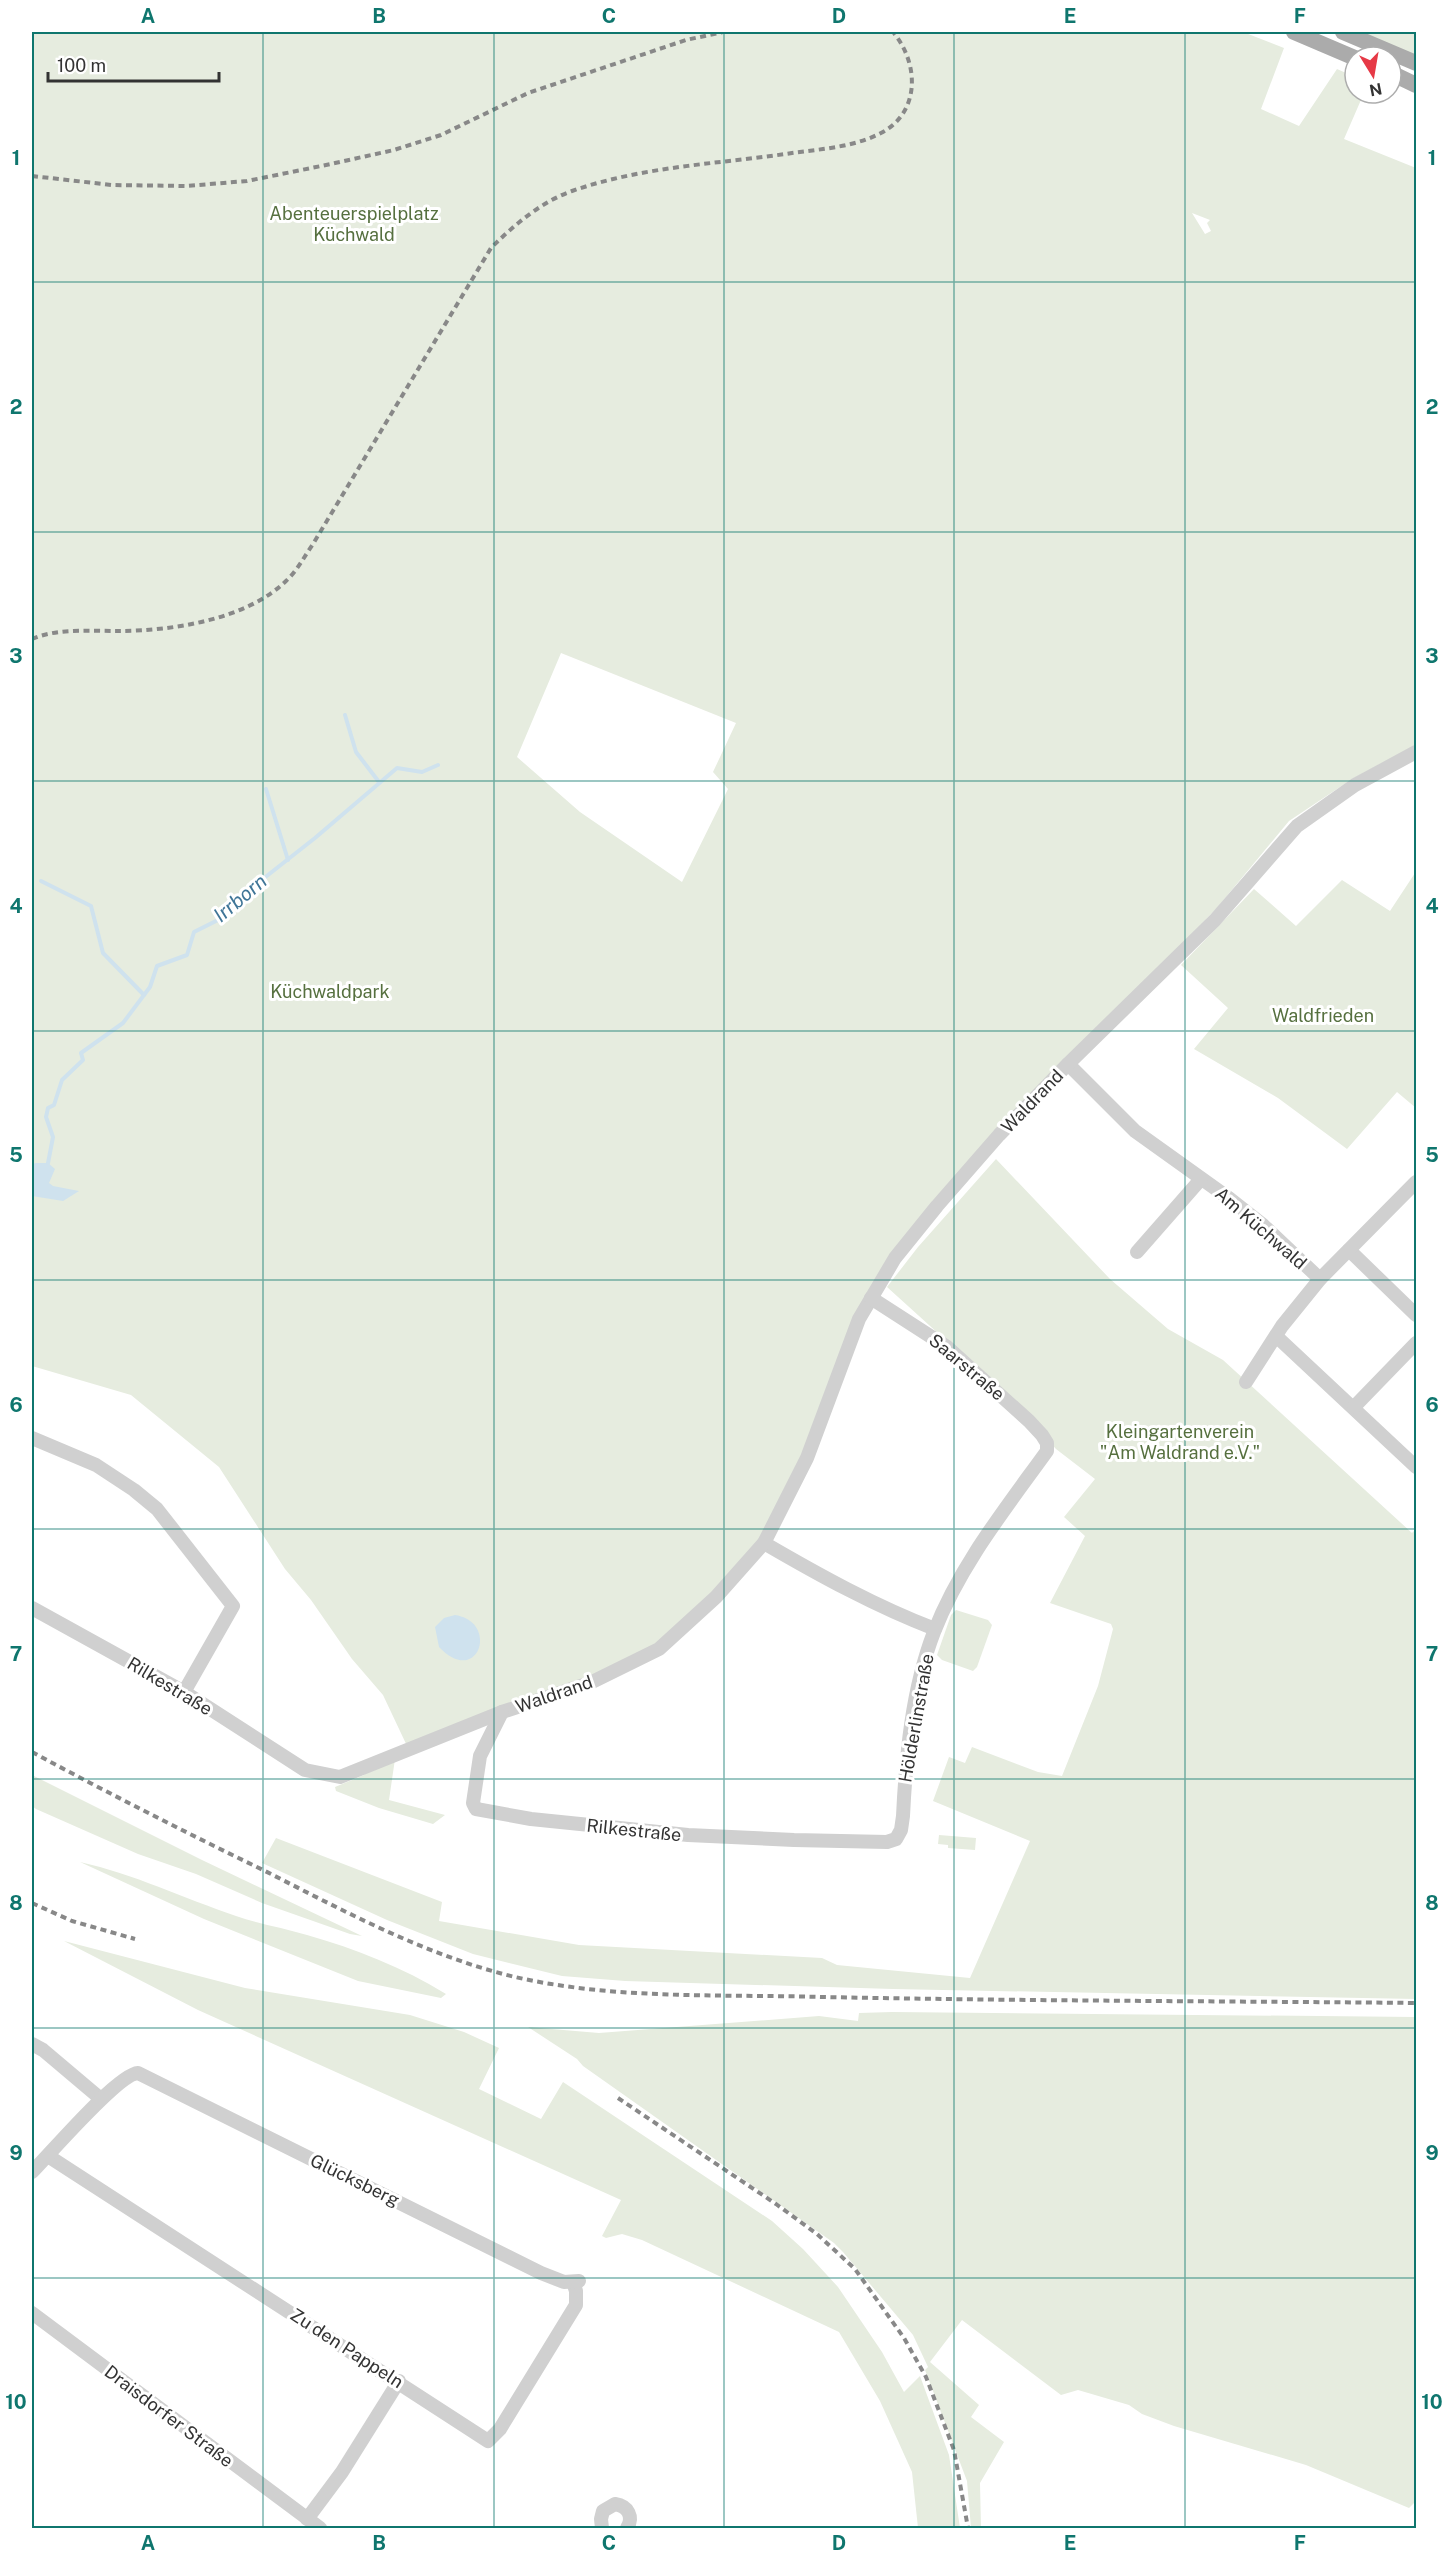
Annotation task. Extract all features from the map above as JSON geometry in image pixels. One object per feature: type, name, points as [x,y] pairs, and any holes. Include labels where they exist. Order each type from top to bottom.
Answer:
[{"type":"main road","points":[[1294,32],[1343,53]]},
{"type":"main road","points":[[1344,32],[1416,63]]},
{"type":"street","name":"Waldrand","points":[[305,1770],[340,1777],[502,1712],[590,1683],[659,1649],[716,1598],[764,1543],[807,1458],[859,1319],[895,1258],[937,1206],[999,1135],[1068,1064],[1215,920],[1297,826],[1355,785],[1416,752]]},
{"type":"street","name":"Am Küchwald","points":[[1068,1064],[1135,1131],[1263,1226],[1320,1279]]},
{"type":"street","name":"Am Küchwald","points":[[1137,1252],[1201,1179]]},
{"type":"street","name":"Am Küchwald","points":[[1246,1382],[1276,1336],[1320,1279],[1416,1182]]},
{"type":"street","points":[[1348,1251],[1416,1315]]},
{"type":"street","name":"Saarstraße","points":[[871,1298],[947,1347],[1029,1421],[1047,1443],[1047,1451]]},
{"type":"street","points":[[1276,1336],[1416,1467]]},
{"type":"street","points":[[1354,1407],[1416,1343]]},
{"type":"street","points":[[32,1438],[96,1465],[150,1503],[233,1606],[184,1692]]},
{"type":"street","name":"Hölderlinstraße","points":[[896,1839],[901,1830],[912,1723],[927,1649],[968,1564],[1047,1451]]},
{"type":"street","points":[[764,1543],[837,1585],[901,1616],[935,1629]]},
{"type":"street","name":"Rilkestraße","points":[[32,1608],[184,1692],[305,1770]]},
{"type":"street","name":"Rilkestraße","points":[[502,1712],[480,1756],[474,1803],[476,1809],[531,1819],[730,1838],[887,1842],[896,1839]]},
{"type":"street","points":[[32,2043],[101,2099],[32,2172]]},
{"type":"street","name":"Glücksberg","points":[[101,2099],[127,2076],[133,2073],[143,2075],[541,2273],[564,2282],[576,2282]]},
{"type":"street","name":"Zu den Pappeln","points":[[48,2156],[399,2381],[488,2441],[500,2429],[576,2305],[576,2282]]},
{"type":"street","name":"Draisdorfer Straße","points":[[32,2313],[320,2529]]},
{"type":"street","points":[[307,2519],[342,2472],[399,2381]]},
{"type":"street","points":[[602,2529],[603,2511],[615,2504],[622,2506],[629,2513],[630,2520],[627,2529]]},
{"type":"green space","name":"Küchwaldpark","points":[[32,32],[1243,32],[1284,48],[1261,109],[1299,126],[1337,69],[1343,72],[1343,105],[1359,105],[1344,139],[1416,168],[1416,745],[1352,779],[1289,821],[1216,909],[1066,1063],[892,1253],[822,1416],[763,1539],[715,1593],[656,1646],[588,1681],[408,1748],[383,1695],[352,1659],[311,1600],[285,1569],[219,1467],[131,1395],[32,1366]],"holes":[[[1192,213],[1210,220],[1207,223],[1211,231],[1205,234]],[[561,653],[736,723],[713,772],[728,789],[682,882],[580,812],[517,757]]]},
{"type":"green space","points":[[1351,32],[1416,32],[1416,60],[1403,54],[1403,45],[1381,45]]},
{"type":"green space","name":"Waldfrieden","points":[[1415,873],[1416,1108],[1397,1092],[1347,1149],[1278,1098],[1194,1049],[1228,1008],[1181,965],[1254,889],[1296,926],[1342,880],[1390,911]]},
{"type":"green space","name":"Kleingartenverein \"Am Waldrand e.V.\"","points":[[996,1159],[1110,1279],[1168,1329],[1223,1360],[1412,1533],[1416,1529],[1416,1999],[893,1989],[625,1981],[562,1976],[473,1954],[387,1920],[262,1863],[276,1838],[442,1902],[439,1921],[579,1945],[822,1958],[837,1965],[970,1978],[1030,1841],[933,1801],[949,1757],[965,1763],[972,1747],[1038,1772],[1062,1776],[1098,1686],[1113,1629],[1111,1624],[1050,1603],[1085,1536],[1064,1517],[1095,1479],[1056,1449],[1004,1393],[887,1287],[918,1247]]},
{"type":"green space","points":[[956,1610],[988,1620],[992,1625],[977,1667],[973,1671],[942,1660],[937,1655],[951,1615]]},
{"type":"green space","points":[[395,1759],[389,1800],[445,1815],[433,1824],[379,1808],[336,1791],[335,1787]]},
{"type":"green space","points":[[32,1775],[202,1860],[362,1936],[350,1934],[262,1903],[196,1874],[138,1854],[36,1809],[32,1806]]},
{"type":"green space","points":[[939,1835],[976,1838],[975,1850],[948,1848],[948,1845],[938,1844]]},
{"type":"green space","points":[[80,1862],[139,1880],[245,1919],[343,1946],[396,1967],[446,1994],[441,1998],[358,1981],[204,1919]]},
{"type":"green space","points":[[64,1941],[245,1988],[410,2015],[464,2032],[499,2048],[479,2089],[541,2119],[563,2082],[772,2221],[803,2249],[838,2287],[882,2352],[904,2392],[920,2376],[949,2455],[960,2528],[918,2528],[912,2472],[880,2401],[839,2332],[642,2240],[622,2234],[606,2238],[602,2236],[621,2200],[198,2010]]},
{"type":"green space","points":[[859,2013],[1416,2017],[1416,2501],[1409,2508],[1306,2465],[1174,2426],[1142,2414],[1129,2405],[1078,2390],[1061,2395],[962,2320],[930,2362],[979,2405],[971,2417],[1004,2442],[980,2483],[981,2528],[971,2528],[967,2481],[925,2370],[928,2367],[913,2335],[843,2252],[834,2243],[583,2066],[577,2059],[528,2027],[599,2033],[819,2016],[858,2021]]},
{"type":"water","points":[[48,1163],[55,1169],[49,1183],[53,1186],[79,1191],[63,1201],[32,1196],[32,1164]]},
{"type":"water","points":[[455,1615],[469,1620],[477,1629],[480,1639],[473,1657],[464,1660],[453,1658],[439,1647],[435,1627],[444,1618]]},
{"type":"waterway","points":[[345,715],[356,752],[379,782]]},
{"type":"waterway","name":"Irrborn","points":[[48,1163],[53,1137],[46,1117],[48,1108],[54,1105],[62,1080],[83,1060],[81,1053],[123,1023],[150,987],[157,966],[187,955],[194,932],[224,917],[249,890],[315,838],[397,768],[422,772],[438,765]]},
{"type":"waterway","points":[[266,789],[288,860]]},
{"type":"waterway","points":[[41,881],[91,906],[103,953],[144,995]]},
{"type":"railway","points":[[32,176],[112,185],[186,186],[247,181],[326,165],[394,150],[441,135],[528,93],[686,40],[723,32]]},
{"type":"railway","points":[[32,639],[52,633],[161,629],[207,621],[250,605],[269,594],[286,581],[300,564],[491,248],[509,231],[550,201],[572,191],[599,183],[654,171],[838,147],[881,133],[894,124],[903,113],[912,86],[908,58],[893,32]]},
{"type":"railway","points":[[32,1752],[176,1827],[386,1931],[482,1968],[553,1984],[630,1993],[708,1995],[1416,2003]]},
{"type":"railway","points":[[32,1903],[72,1921],[135,1939]]},
{"type":"railway","points":[[618,2098],[776,2204],[817,2234],[855,2269],[904,2338],[926,2377],[954,2450],[968,2528]]},
{"type":"park label","name":"Abenteuerspielplatz Küchwald","points":[[354,223]]}]
